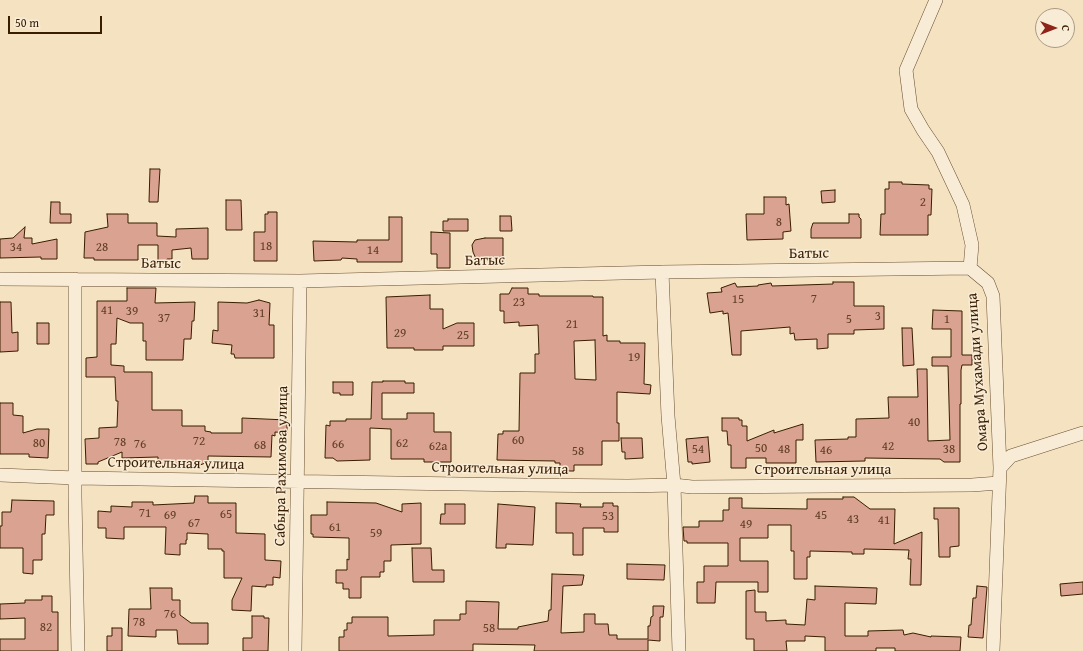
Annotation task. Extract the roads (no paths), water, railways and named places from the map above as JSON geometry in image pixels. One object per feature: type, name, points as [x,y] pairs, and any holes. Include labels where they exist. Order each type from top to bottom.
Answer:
[{"type":"street","points":[[936,0],[906,70],[911,109],[938,152],[963,205],[972,245],[970,268]]},
{"type":"street","name":"Батыс","points":[[0,279],[300,281],[662,272],[970,268]]},
{"type":"street","name":"Омара Мухамади улица","points":[[970,268],[979,274],[988,284],[993,296],[1000,468],[999,520],[992,651]]},
{"type":"street","points":[[662,272],[668,416],[674,485],[678,651]]},
{"type":"street","points":[[75,279],[78,651]]},
{"type":"street","name":"Сабыра Рахимова улица","points":[[295,651],[300,281]]},
{"type":"street","points":[[1000,468],[1011,456],[1083,433]]},
{"type":"street","name":"Строительная улица","points":[[0,475],[76,478],[556,486],[674,485],[715,487],[972,485],[999,483]]}]
